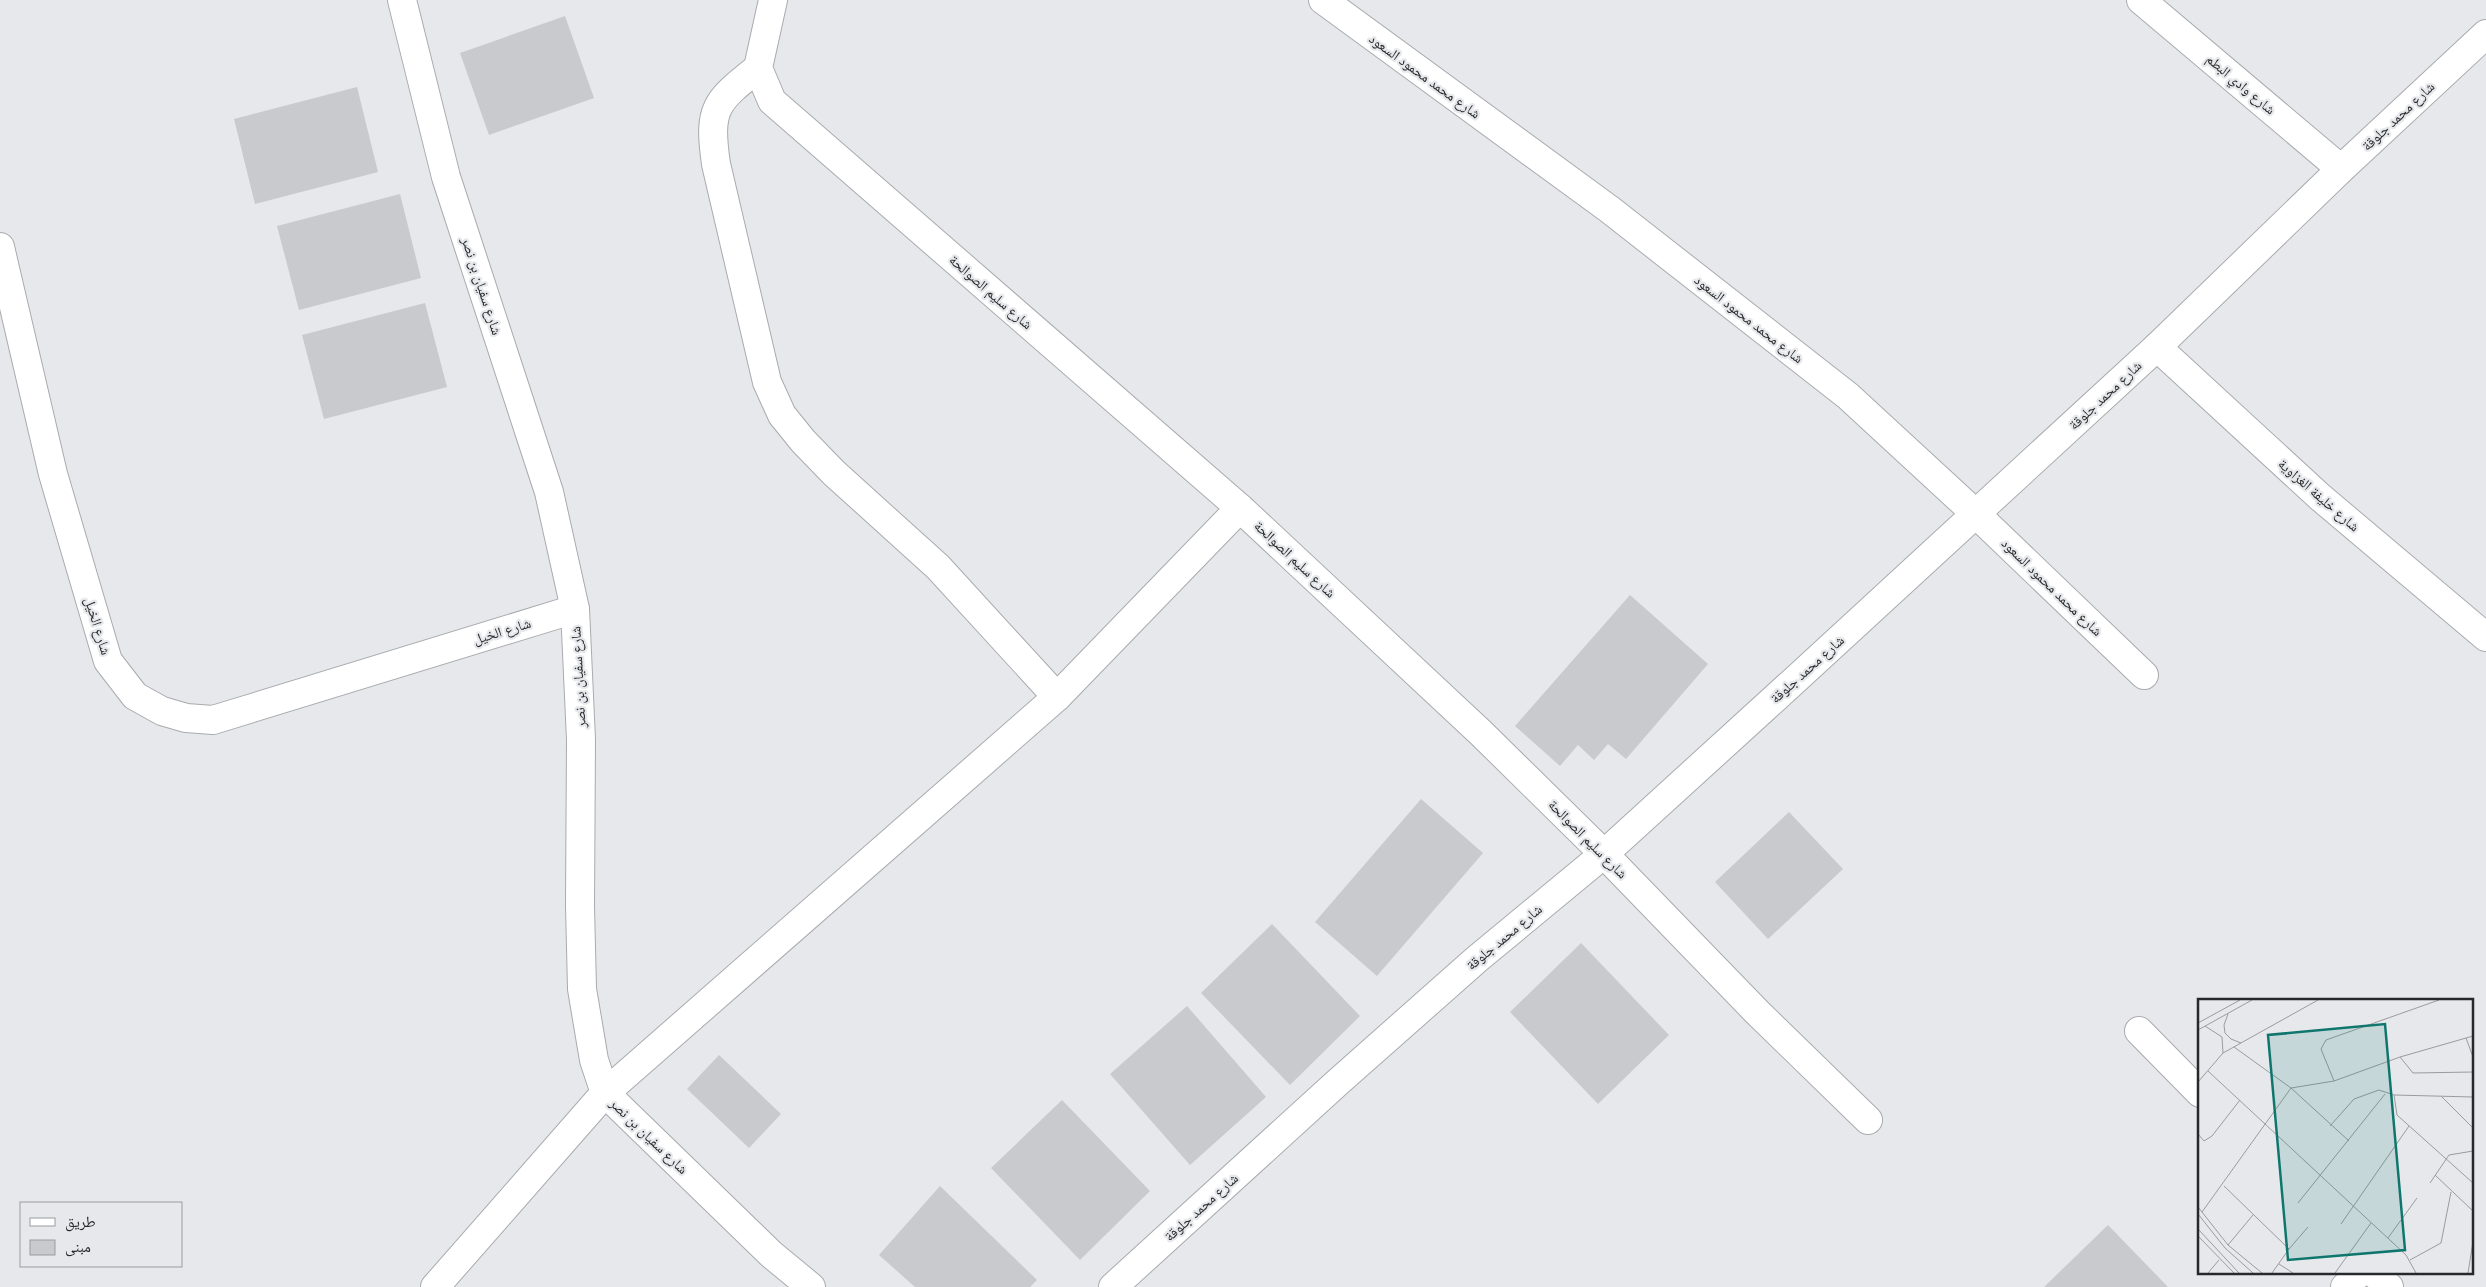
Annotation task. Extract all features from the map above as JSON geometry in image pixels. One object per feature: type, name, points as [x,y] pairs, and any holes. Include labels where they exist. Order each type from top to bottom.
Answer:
[{"type":"street","name":"شارع سفيان بن نصر","points":[[402,0],[446,177],[549,492],[575,608],[582,740],[580,906],[582,989],[594,1060],[605,1093],[771,1254],[811,1287]]},
{"type":"street","points":[[773,0],[758,68],[723,99],[713,117],[711,132],[716,164],[770,390],[782,415],[803,441],[834,472],[938,567],[1057,697]]},
{"type":"street","name":"شارع محمد محمود السعود","points":[[1323,0],[1609,209],[1833,384],[1976,514],[2144,675]]},
{"type":"street","name":"شارع وادي البطم","points":[[2141,0],[2341,168]]},
{"type":"street","name":"شارع محمد جلوقة","points":[[1113,1287],[1470,965],[1604,854],[2158,347],[2341,168],[2486,34]]},
{"type":"street","name":"شارع سليم الصوالحة","points":[[758,68],[772,101],[1240,508],[1481,733],[1604,854],[1757,1012],[1868,1120]]},
{"type":"street","name":"شارع الخيل","points":[[0,247],[53,474],[108,661],[136,696],[170,714],[186,718],[213,720],[575,608]]},
{"type":"street","name":"شارع خليفة الغزاوية","points":[[2158,347],[2320,497],[2486,637]]},
{"type":"street","points":[[435,1287],[605,1093],[1057,697],[1240,508]]},
{"type":"street","points":[[2139,1030],[2198,1091]]},
{"type":"street","points":[[2345,1287],[2358,1274]]},
{"type":"street","points":[[2375,1274],[2389,1287]]},
{"type":"building","points":[[565,16],[594,98],[489,135],[460,53]]},
{"type":"building","points":[[357,87],[378,172],[255,204],[234,119]]},
{"type":"building","points":[[400,194],[421,278],[299,310],[277,226]]},
{"type":"building","points":[[425,303],[447,387],[324,419],[302,335]]},
{"type":"building","points":[[1630,595],[1708,664],[1626,759],[1608,744],[1594,760],[1578,745],[1560,766],[1515,726]]},
{"type":"building","points":[[1421,799],[1483,853],[1377,976],[1315,922]]},
{"type":"building","points":[[1789,812],[1843,869],[1768,939],[1715,882]]},
{"type":"building","points":[[1272,924],[1360,1016],[1290,1085],[1201,993]]},
{"type":"building","points":[[1581,943],[1669,1035],[1598,1104],[1510,1012]]},
{"type":"building","points":[[1187,1006],[1266,1097],[1190,1165],[1110,1074]]},
{"type":"building","points":[[719,1055],[781,1114],[749,1148],[687,1089]]},
{"type":"building","points":[[1062,1100],[1150,1191],[1080,1260],[991,1168]]},
{"type":"building","points":[[940,1186],[1037,1280],[1030,1287],[915,1287],[879,1255]]},
{"type":"building","points":[[2108,1225],[2168,1287],[2044,1287]]}]
